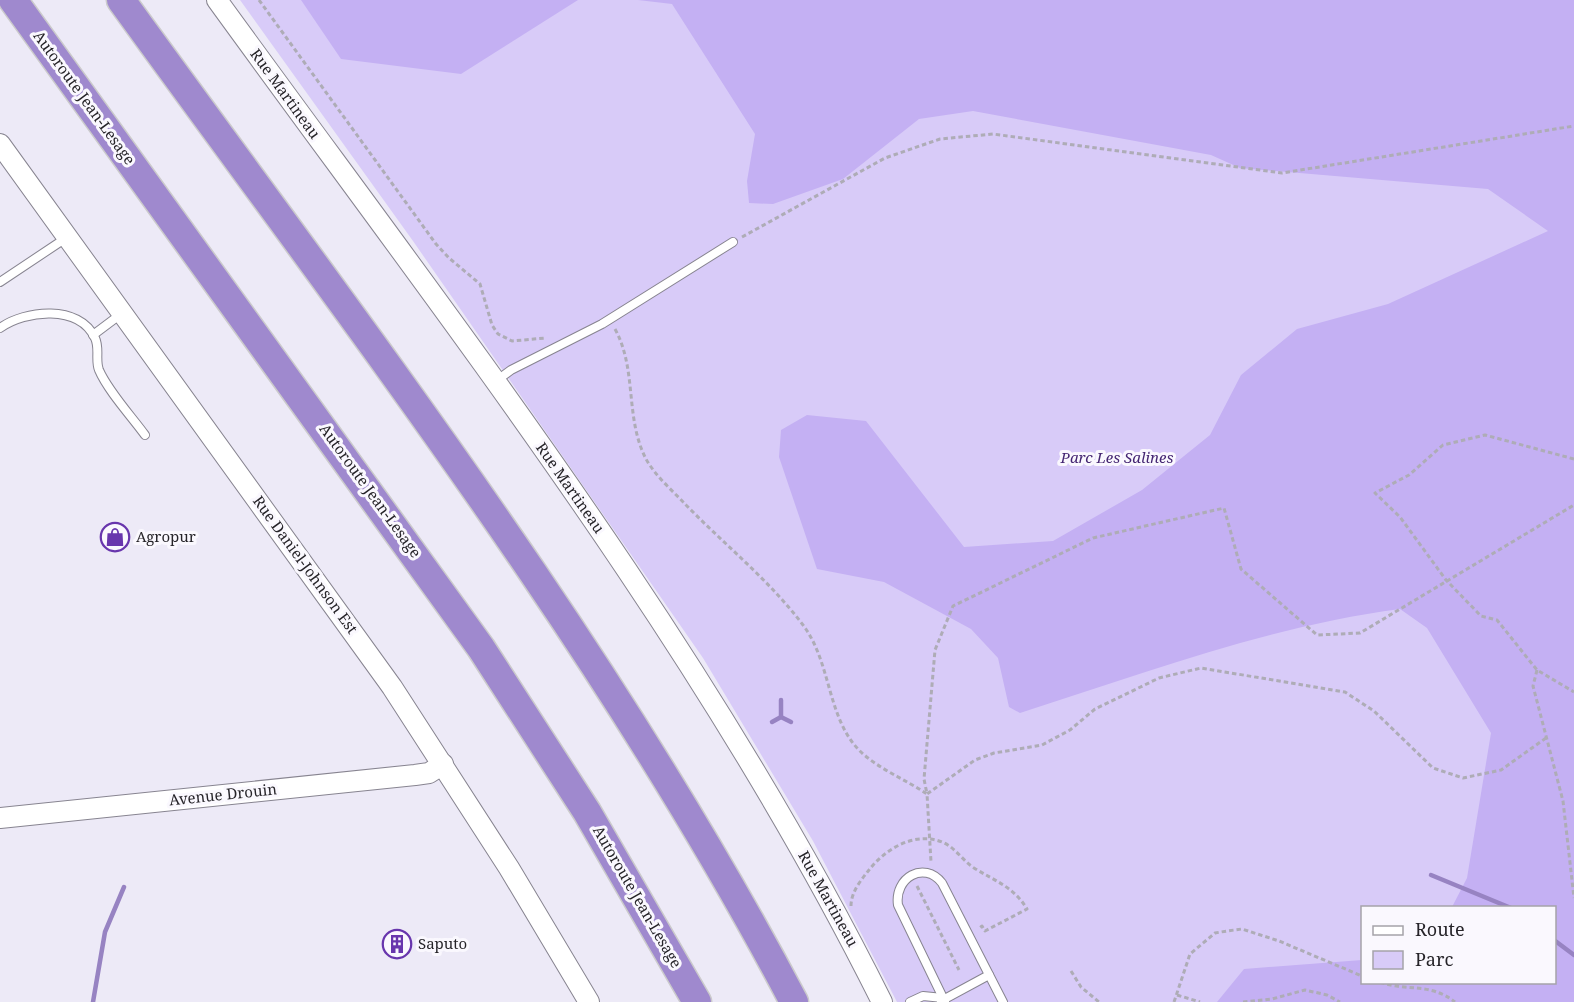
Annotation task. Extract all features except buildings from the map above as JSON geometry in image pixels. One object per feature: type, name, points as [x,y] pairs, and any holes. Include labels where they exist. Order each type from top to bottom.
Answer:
[{"type":"highway","name":"Autoroute Jean-Lesage","points":[[13,0],[481,648],[593,821],[696,1002]]},
{"type":"highway","points":[[121,0],[544,587],[677,794],[794,1002]]},
{"type":"street","name":"Rue Martineau","points":[[217,0],[495,382],[628,570],[707,693],[812,869],[882,1002]]},
{"type":"street","name":"Rue Daniel-Johnson Est","points":[[0,144],[355,634],[443,764],[527,897],[589,1002]]},
{"type":"street","name":"Avenue Drouin","points":[[0,818],[415,775],[429,773],[443,764]]},
{"type":"lane","points":[[0,282],[68,237]]},
{"type":"lane","points":[[495,382],[511,370],[609,320],[733,242]]},
{"type":"lane","points":[[93,335],[123,312]]},
{"type":"lane","points":[[0,328],[17,318],[51,314],[77,321],[93,335],[97,343],[99,371],[145,435]]},
{"type":"lane","points":[[943,1001],[898,905],[900,887],[912,875],[929,873],[942,883],[1003,1002]]},
{"type":"lane","points":[[910,1002],[923,996],[943,1001],[989,975]]},
{"type":"path","points":[[259,0],[436,244],[448,258],[477,281],[498,334],[512,341],[549,338]]},
{"type":"path","points":[[733,242],[885,158],[940,139],[993,134],[1282,173],[1574,126]]},
{"type":"path","points":[[613,326],[625,351],[634,424],[648,463],[672,491],[769,587],[805,627],[821,659],[844,728],[858,748],[927,794]]},
{"type":"path","points":[[1574,459],[1485,435],[1443,446],[1408,475],[1375,493],[1400,517],[1446,580],[1481,616],[1497,620],[1537,670],[1574,692]]},
{"type":"path","points":[[931,864],[924,779],[935,650],[953,606],[1094,538],[1224,508],[1241,569],[1317,635],[1360,633],[1574,505]]},
{"type":"path","points":[[927,794],[975,760],[994,753],[1042,745],[1070,730],[1095,709],[1148,683],[1201,668],[1345,692],[1374,711],[1433,768],[1463,778],[1501,770],[1546,738]]},
{"type":"path","points":[[1537,670],[1533,686],[1563,801],[1574,897]]},
{"type":"path","points":[[853,911],[851,900],[857,886],[880,856],[905,843],[930,840],[949,846],[972,867],[1015,892],[1027,909],[985,931],[982,926]]},
{"type":"path","points":[[915,883],[959,970]]},
{"type":"path","points":[[1174,1002],[1190,954],[1215,933],[1234,930],[1242,929],[1279,941],[1361,975]]},
{"type":"path","points":[[1071,971],[1081,987],[1099,1002]]},
{"type":"path","points":[[1388,984],[1400,987],[1422,986],[1455,1002]]},
{"type":"path","points":[[1243,1002],[1272,999],[1305,990],[1327,994],[1340,1002]]},
{"type":"path","points":[[1177,995],[1200,1002]]},
{"type":"green space","name":"Parc Les Salines","points":[[240,0],[1574,0],[1574,1002],[897,1002],[813,841],[703,658],[413,241]]},
{"type":"shaded area","points":[[301,0],[578,0],[461,74],[341,59]]},
{"type":"shaded area","points":[[638,0],[1574,0],[1574,1002],[1217,1002],[1244,969],[1361,960],[1361,984],[1556,984],[1556,906],[1453,906],[1467,878],[1491,733],[1427,628],[1400,609],[1303,627],[1208,652],[1020,713],[1009,707],[998,658],[971,629],[884,582],[817,569],[779,457],[781,430],[807,415],[866,421],[964,547],[1053,541],[1142,490],[1210,435],[1241,375],[1297,329],[1388,304],[1548,231],[1488,189],[1240,168],[1211,155],[973,111],[919,119],[843,179],[773,204],[749,203],[747,181],[755,134],[672,4]]},
{"type":"waterway","points":[[781,700],[781,717],[791,722]]},
{"type":"waterway","points":[[772,722],[781,717]]},
{"type":"waterway","points":[[1431,875],[1506,906]]},
{"type":"waterway","points":[[93,1002],[105,932],[124,887]]},
{"type":"waterway","points":[[1556,942],[1574,955]]},
{"type":"place","name":"Agropur","points":[[115,537]]},
{"type":"place","name":"Saputo","points":[[397,944]]}]
